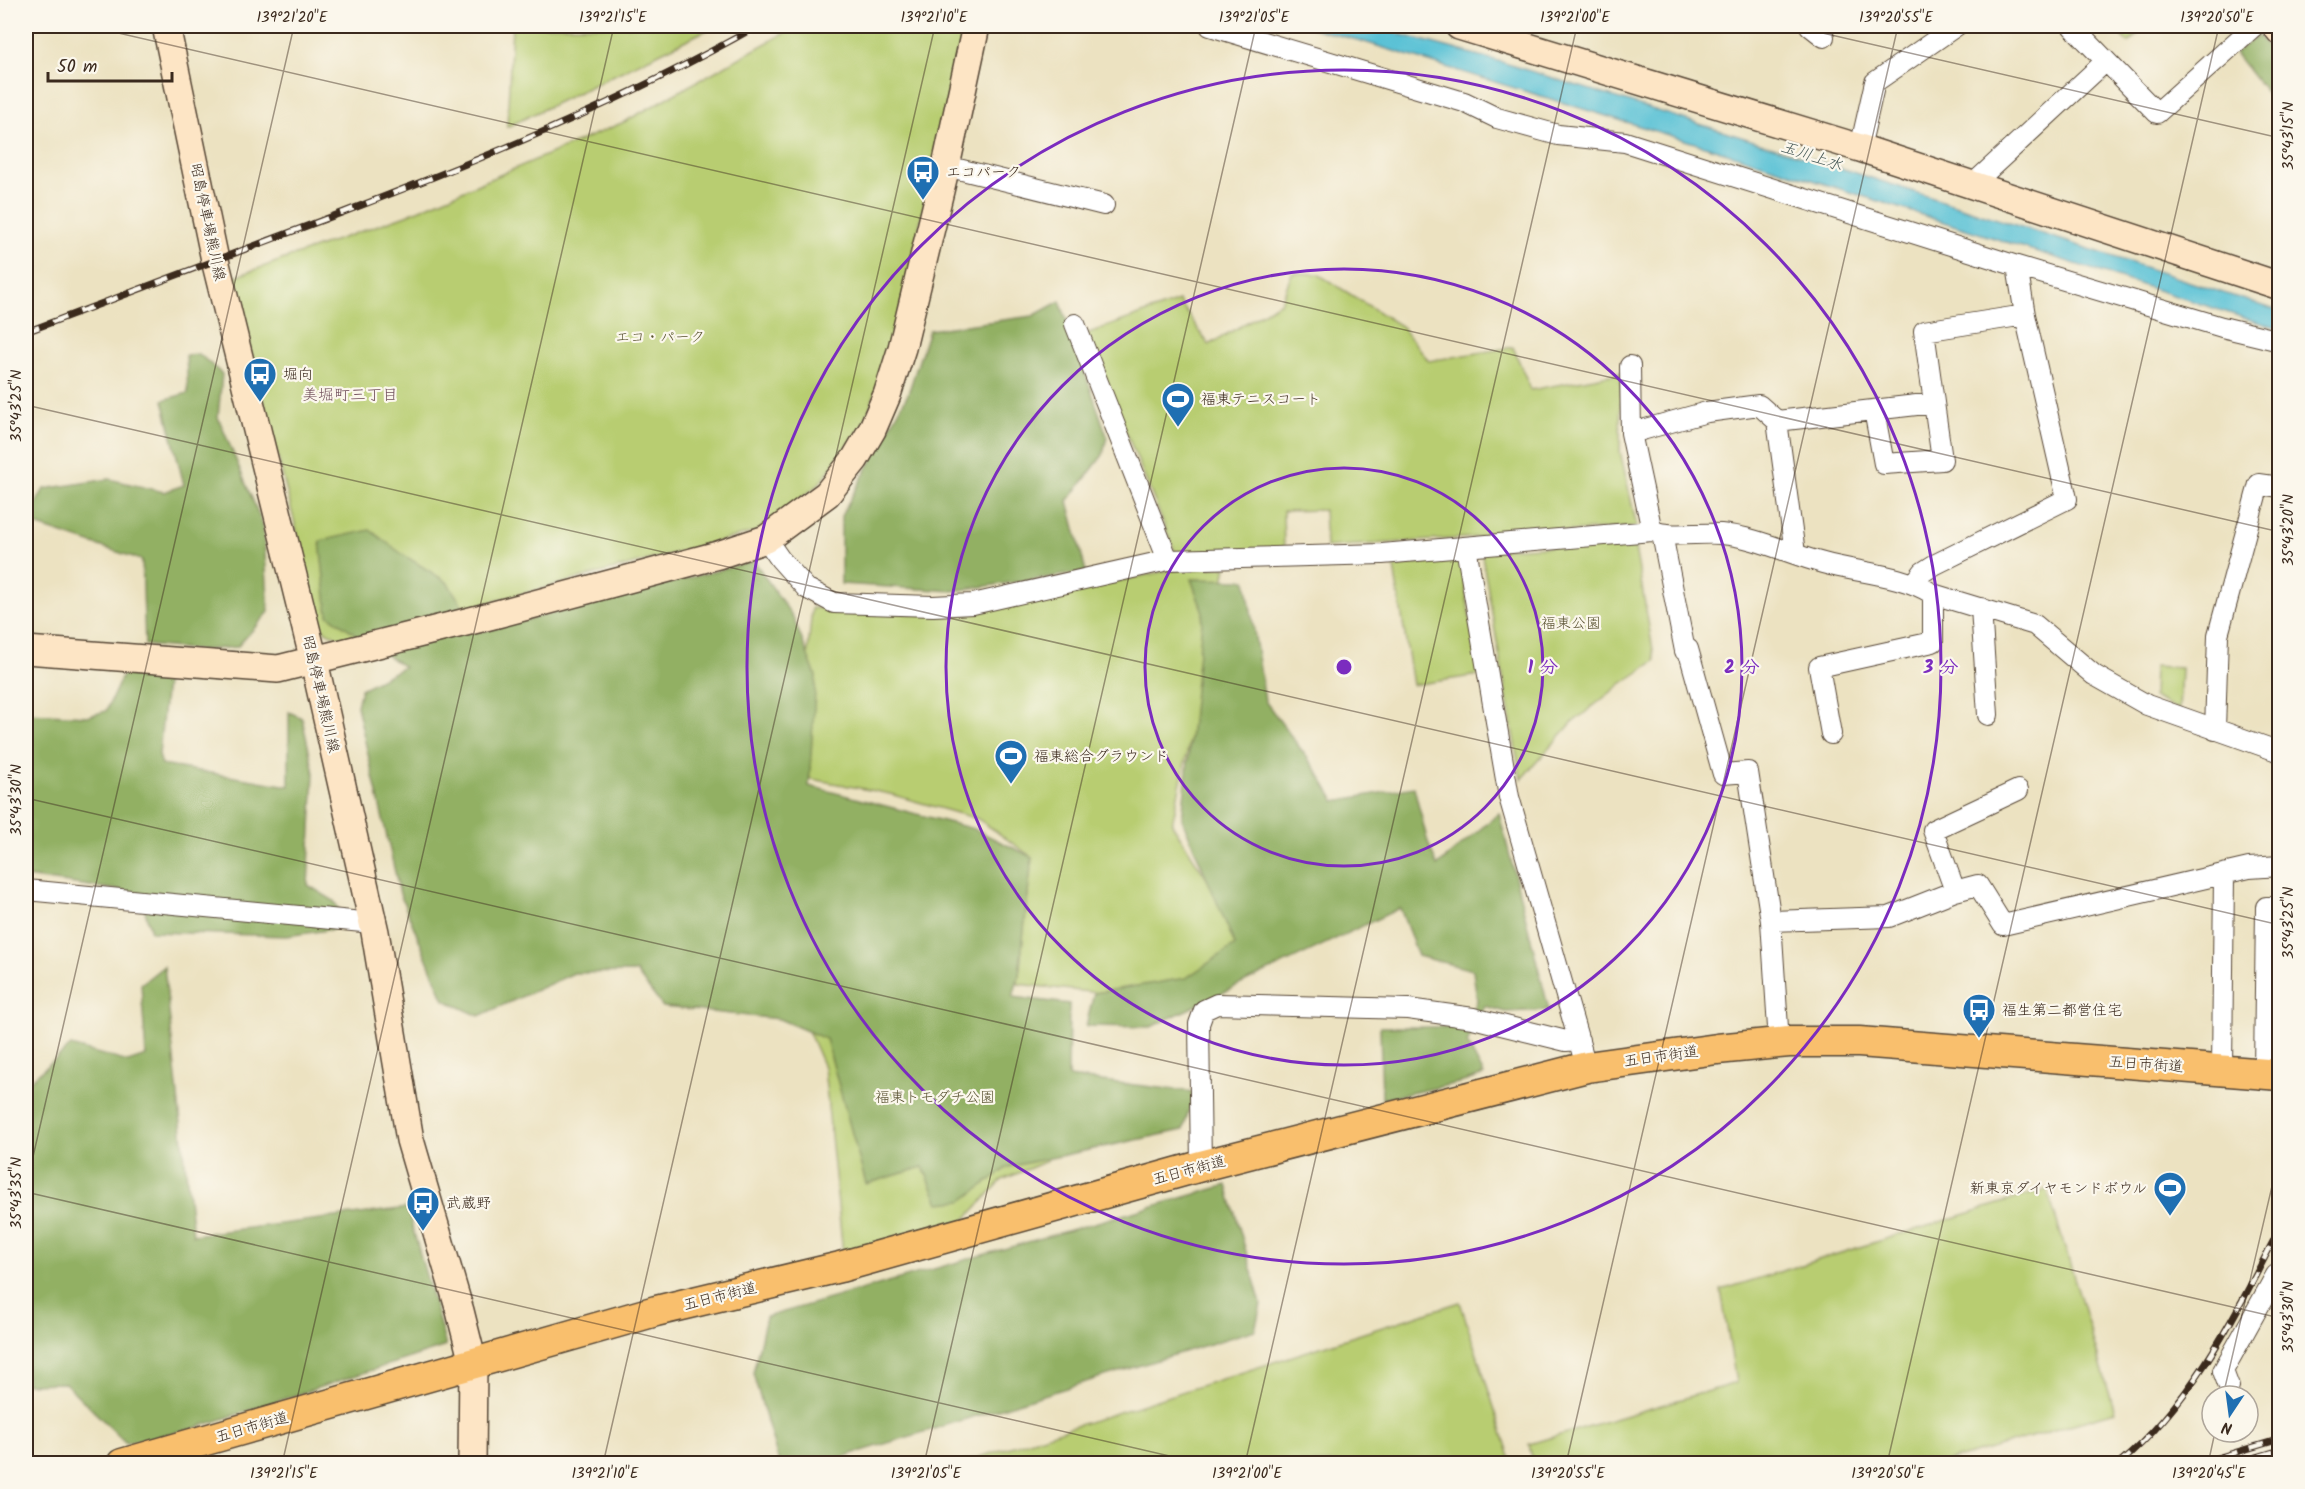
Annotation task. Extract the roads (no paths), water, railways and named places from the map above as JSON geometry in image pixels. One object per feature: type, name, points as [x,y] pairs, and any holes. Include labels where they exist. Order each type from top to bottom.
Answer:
[{"type":"main road","name":"五日市街道","points":[[123,1464],[656,1311],[840,1267],[1202,1166],[1583,1054],[1779,1043],[1859,1042],[2272,1074]]},
{"type":"street","name":"昭島停車場熊川線","points":[[166,26],[218,270],[314,662],[373,923],[410,1140],[473,1363],[472,1464]]},
{"type":"street","points":[[26,650],[278,669],[314,662],[718,555],[766,539],[827,494],[855,459],[872,430],[887,395],[902,348],[946,166],[976,26]]},
{"type":"street","points":[[1210,26],[1464,102],[1508,121],[1558,135],[1625,142],[2017,266],[2280,342]]},
{"type":"street","points":[[1860,148],[1875,82],[1956,26]]},
{"type":"street","points":[[2072,26],[2157,114],[2254,26]]},
{"type":"street","points":[[2276,26],[2280,31]]},
{"type":"street","points":[[1471,27],[1860,148],[2280,286]]},
{"type":"street","points":[[1972,185],[2106,61]]},
{"type":"street","points":[[946,166],[1104,205]]},
{"type":"street","points":[[1914,584],[1923,572],[1934,565],[2067,499],[2025,315],[2017,266]]},
{"type":"street","points":[[1874,410],[1884,464],[1942,460],[1924,331],[2025,315]]},
{"type":"street","points":[[1075,324],[1168,560]]},
{"type":"street","points":[[1630,366],[1631,433],[1686,650],[1723,774],[1748,772],[1771,921],[1779,1043]]},
{"type":"street","points":[[1777,421],[1934,403]]},
{"type":"street","points":[[1631,433],[1707,412],[1758,405],[1777,421],[1794,553]]},
{"type":"street","points":[[2215,730],[2218,635],[2232,577],[2259,484],[2280,487]]},
{"type":"street","points":[[766,539],[780,559],[806,588],[834,603],[933,606],[973,604],[1168,560],[1382,554],[1657,532],[1721,534],[1762,543],[1844,569],[1914,584],[1933,594],[2035,625],[2094,675],[2147,705],[2280,752]]},
{"type":"street","points":[[1466,547],[1509,797],[1583,1054]]},
{"type":"street","points":[[1831,734],[1819,667],[1933,642],[1933,594]]},
{"type":"street","points":[[1981,608],[1988,715]]},
{"type":"street","points":[[1955,891],[1933,830],[2018,790]]},
{"type":"street","points":[[1771,921],[1889,917],[1955,891],[1978,885],[2003,925],[2249,868],[2280,866]]},
{"type":"street","points":[[2222,1070],[2224,874]]},
{"type":"street","points":[[26,891],[373,923]]},
{"type":"street","points":[[2272,1074],[2266,907],[2280,907]]},
{"type":"street","points":[[1202,1166],[1199,1024],[1204,1010],[1216,1005],[1408,1009],[1473,1018],[1566,1041],[1583,1054]]},
{"type":"street","points":[[2228,1384],[2223,1371],[2276,1275],[2280,1273]]},
{"type":"water","points":[[1304,26],[1370,26],[1498,61],[1850,171],[2279,311],[2279,329],[1737,156],[1361,41]]},
{"type":"railway","points":[[26,332],[344,212],[502,149],[657,79],[757,26]]},
{"type":"railway","points":[[2119,1464],[2146,1439],[2192,1384],[2230,1323],[2280,1228]]},
{"type":"railway","points":[[2197,1464],[2280,1439]]},
{"type":"railway","points":[[2233,1464],[2280,1450]]},
{"type":"railway","points":[[2272,1464],[2280,1462]]},
{"type":"place","name":"エコパーク","points":[[923,201]]},
{"type":"place","name":"堀向","points":[[260,403]]},
{"type":"place","name":"福東テニスコート","points":[[1178,428]]},
{"type":"place","name":"福東総合グラウンド","points":[[1011,785]]},
{"type":"place","name":"福生第二都営住宅","points":[[1979,1039]]},
{"type":"place","name":"新東京ダイヤモンドボウル","points":[[2170,1217]]},
{"type":"place","name":"武蔵野","points":[[423,1232]]},
{"type":"district","name":"美堀町三丁目","points":[[350,394]]},
{"type":"water label","name":"玉川上水","points":[[1812,155]]},
{"type":"park label","name":"エコ・パーク","points":[[660,337]]},
{"type":"park label","name":"福東公園","points":[[1571,623]]},
{"type":"park label","name":"福東トモダチ公園","points":[[935,1097]]}]
